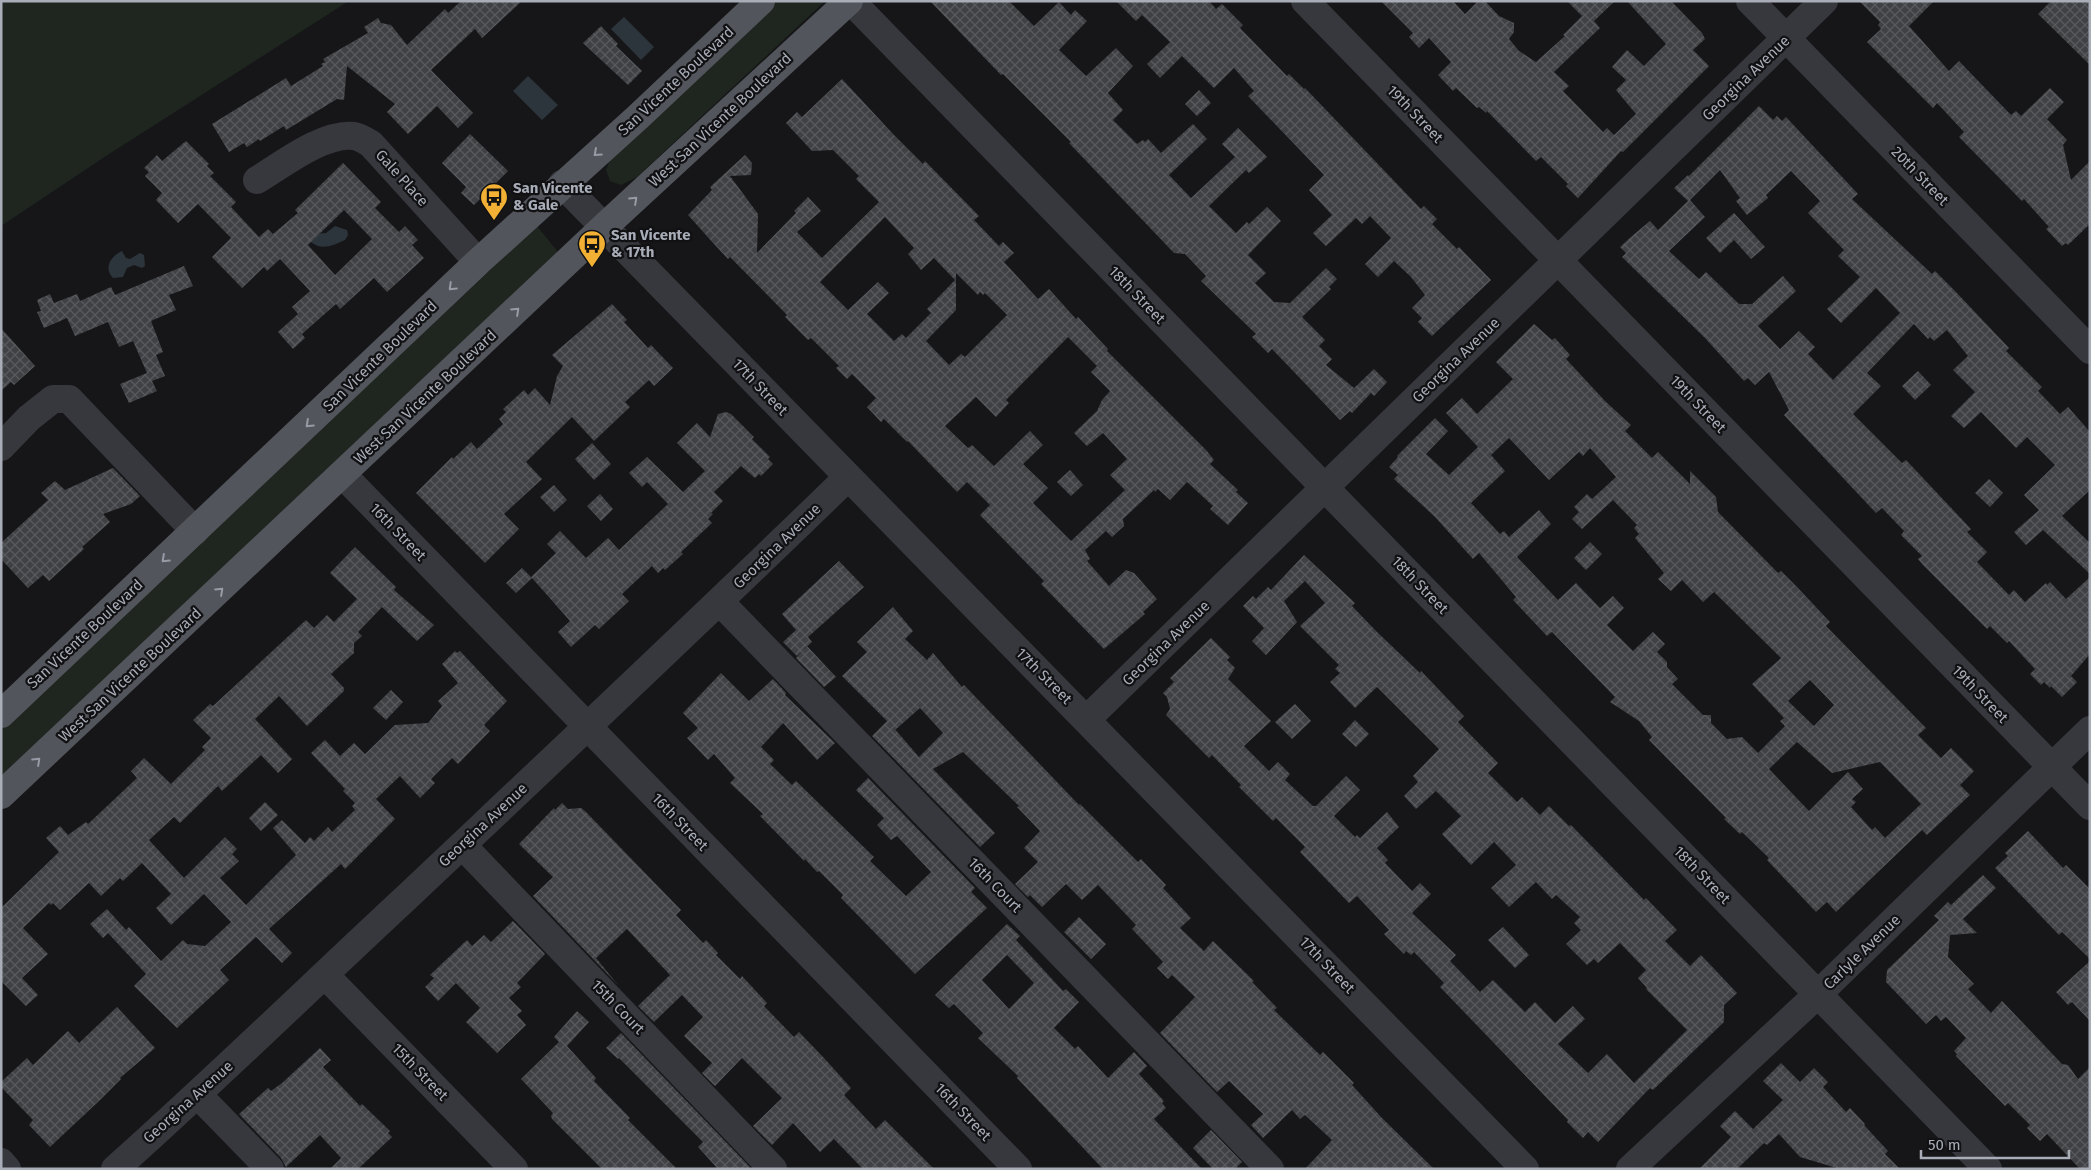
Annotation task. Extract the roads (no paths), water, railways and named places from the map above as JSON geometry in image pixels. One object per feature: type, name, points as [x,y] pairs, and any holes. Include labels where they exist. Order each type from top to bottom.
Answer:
[{"type":"main road","name":"San Vicente Boulevard","points":[[1,714],[478,262],[638,117],[761,1]]},
{"type":"main road","name":"West San Vicente Boulevard","points":[[1,794],[343,475],[604,227],[850,1]]},
{"type":"street","name":"18th Street","points":[[850,1],[1988,1169]]},
{"type":"street","name":"19th Street","points":[[1305,1],[2090,806]]},
{"type":"street","name":"20th Street","points":[[1750,1],[2090,350]]},
{"type":"street","name":"Georgina Avenue","points":[[1087,719],[1824,1]]},
{"type":"street","name":"Gale Place","points":[[257,180],[326,140],[342,136],[356,136],[372,144],[478,262]]},
{"type":"street","name":"17th Street","points":[[562,184],[1525,1169]]},
{"type":"street","points":[[1,447],[29,418],[54,399],[69,398],[195,531]]},
{"type":"street","name":"16th Street","points":[[343,475],[1018,1169]]},
{"type":"street","name":"Georgina Avenue","points":[[115,1169],[325,975],[720,602],[848,477]]},
{"type":"street","name":"16th Court","points":[[720,602],[1270,1169]]},
{"type":"street","name":"Carlyle Avenue","points":[[1630,1169],[1818,994],[2090,730]]},
{"type":"street","name":"15th Court","points":[[462,845],[773,1169]]},
{"type":"street","name":"15th Street","points":[[325,975],[514,1169]]},
{"type":"street","points":[[198,1094],[270,1169]]},
{"type":"street","points":[[1,1162],[8,1169]]},
{"type":"place","name":"San Vicente & Gale","points":[[494,221]]},
{"type":"place","name":"San Vicente & 17th","points":[[592,268]]}]
